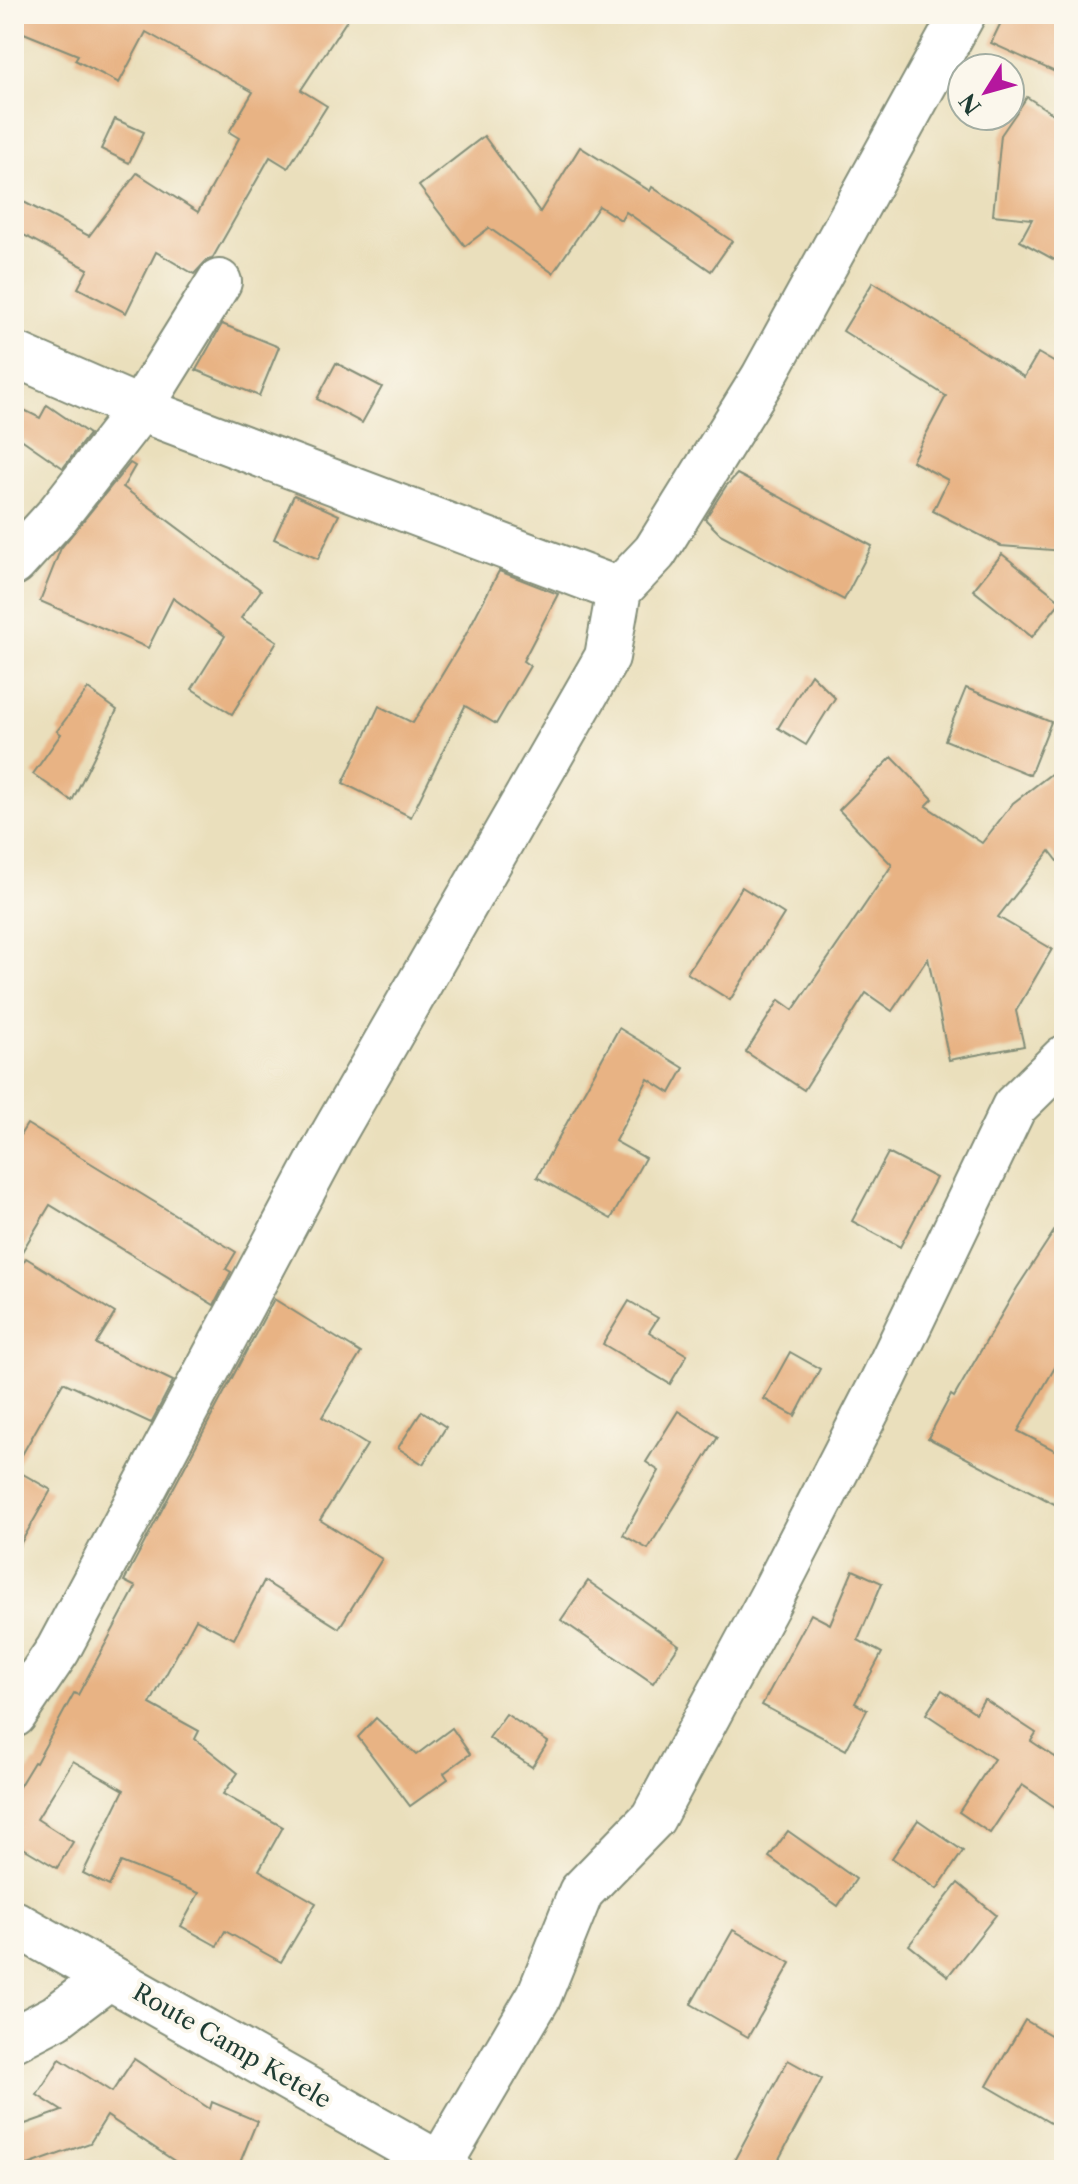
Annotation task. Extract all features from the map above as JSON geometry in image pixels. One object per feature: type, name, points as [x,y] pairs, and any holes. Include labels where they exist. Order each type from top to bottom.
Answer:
[{"type":"street","points":[[14,1715],[58,1650],[331,1138],[607,657],[619,590],[655,552],[763,378],[963,14]]},
{"type":"street","points":[[14,563],[56,517],[140,409],[219,282]]},
{"type":"street","points":[[14,354],[140,409],[619,590]]},
{"type":"street","points":[[445,2167],[539,1996],[581,1892],[653,1818],[882,1382],[1014,1107],[1064,1058]]},
{"type":"street","name":"Route Camp Ketele","points":[[14,1923],[445,2167]]},
{"type":"street","points":[[14,2039],[56,2017],[109,1977]]},
{"type":"building","points":[[14,14],[351,14],[301,90],[327,106],[288,168],[270,157],[212,259],[207,260],[194,274],[156,252],[126,313],[78,288],[88,269],[14,230],[14,197],[89,236],[137,173],[198,212],[239,138],[229,132],[253,92],[146,32],[119,83],[75,60],[78,55],[14,29]]},
{"type":"building","points":[[1005,14],[1064,14],[1064,76],[1026,59],[1026,52],[1011,52],[991,43]]},
{"type":"building","points":[[1026,98],[1064,121],[1064,265],[1020,241],[1032,219],[993,215],[1001,135],[1003,132],[1026,132]]},
{"type":"building","points":[[115,119],[144,132],[129,163],[101,149]]},
{"type":"building","points":[[484,136],[540,212],[580,147],[650,191],[652,187],[732,241],[711,271],[626,212],[621,220],[599,206],[553,273],[489,228],[465,246],[419,186]]},
{"type":"building","points":[[873,282],[1024,377],[1038,353],[1064,368],[1064,551],[1001,546],[933,511],[948,480],[912,461],[946,396],[843,331]]},
{"type":"building","points":[[222,324],[279,347],[259,396],[196,370]]},
{"type":"building","points":[[336,363],[382,387],[362,423],[317,399]]},
{"type":"building","points":[[14,405],[40,418],[47,405],[89,434],[63,468],[14,434]]},
{"type":"building","points":[[130,463],[135,466],[123,487],[261,590],[241,618],[277,641],[232,714],[192,689],[225,636],[173,598],[148,648],[40,601],[61,548]]},
{"type":"building","points":[[737,474],[872,546],[844,600],[720,534],[705,519]]},
{"type":"building","points":[[294,495],[339,515],[318,559],[274,539]]},
{"type":"building","points":[[1002,554],[1061,601],[1032,637],[973,590]]},
{"type":"building","points":[[499,571],[558,594],[523,661],[530,666],[496,724],[465,706],[411,817],[343,783],[379,706],[413,723],[464,638]]},
{"type":"building","points":[[811,674],[835,698],[806,745],[778,728]]},
{"type":"building","points":[[966,688],[1051,722],[1030,775],[945,740]]},
{"type":"building","points":[[88,689],[117,710],[72,801],[33,774],[61,734],[57,731]]},
{"type":"building","points":[[892,757],[933,799],[926,806],[982,843],[1013,803],[1051,774],[1064,790],[1064,869],[1050,851],[998,917],[1052,949],[1016,1011],[1024,1046],[949,1060],[928,958],[892,1011],[866,993],[804,1090],[746,1052],[779,1000],[793,1010],[892,865],[839,810]]},
{"type":"building","points":[[742,887],[784,914],[730,1000],[687,973]]},
{"type":"building","points":[[619,1028],[684,1068],[670,1093],[648,1079],[615,1141],[645,1158],[611,1219],[537,1177]]},
{"type":"building","points":[[27,1124],[236,1252],[226,1269],[231,1272],[214,1305],[50,1205],[14,1265],[14,1145]]},
{"type":"building","points":[[888,1153],[936,1178],[900,1247],[852,1221]]},
{"type":"building","points":[[1064,1216],[1064,1352],[1018,1431],[1064,1455],[1064,1509],[928,1438],[951,1395],[954,1397],[1017,1288]]},
{"type":"building","points":[[26,1258],[115,1313],[96,1344],[173,1381],[151,1423],[63,1382],[14,1469],[14,1277]]},
{"type":"building","points":[[274,1299],[361,1353],[322,1417],[367,1445],[320,1520],[382,1559],[339,1628],[264,1581],[234,1639],[196,1619],[150,1704],[199,1731],[195,1739],[238,1773],[223,1794],[283,1827],[259,1870],[316,1903],[281,1962],[225,1931],[217,1946],[181,1926],[199,1893],[121,1862],[109,1886],[83,1873],[124,1790],[73,1761],[37,1819],[73,1842],[57,1868],[20,1846],[14,1856],[14,1795],[36,1763],[74,1693],[78,1695],[136,1587],[124,1581]]},
{"type":"building","points":[[629,1301],[658,1318],[649,1332],[687,1355],[670,1384],[603,1344]]},
{"type":"building","points":[[790,1352],[820,1369],[795,1416],[764,1399]]},
{"type":"building","points":[[422,1411],[446,1427],[423,1464],[398,1448]]},
{"type":"building","points":[[678,1411],[718,1437],[648,1549],[623,1535],[659,1471],[646,1462]]},
{"type":"building","points":[[14,1469],[51,1490],[14,1555]]},
{"type":"building","points":[[853,1570],[882,1583],[858,1640],[882,1653],[855,1703],[867,1710],[846,1750],[762,1705],[811,1614],[830,1624]]},
{"type":"building","points":[[588,1581],[679,1645],[653,1683],[561,1620]]},
{"type":"building","points":[[942,1690],[976,1713],[984,1699],[1036,1733],[1031,1741],[1064,1763],[1064,1813],[1022,1785],[990,1833],[959,1812],[994,1759],[926,1714]]},
{"type":"building","points":[[506,1714],[548,1742],[532,1767],[489,1738]]},
{"type":"building","points":[[376,1718],[416,1755],[452,1728],[470,1754],[444,1773],[448,1779],[410,1806],[358,1737]]},
{"type":"building","points":[[918,1820],[963,1851],[937,1889],[892,1858]]},
{"type":"building","points":[[788,1831],[856,1879],[838,1906],[769,1857]]},
{"type":"building","points":[[958,1883],[996,1915],[948,1976],[909,1945]]},
{"type":"building","points":[[733,1930],[791,1963],[748,2037],[691,2004]]},
{"type":"building","points":[[1025,2020],[1064,2043],[1064,2131],[987,2086]]},
{"type":"building","points":[[60,2059],[112,2092],[134,2059],[210,2109],[212,2102],[257,2121],[237,2170],[188,2170],[107,2116],[90,2143],[14,2170],[14,2128],[62,2111],[37,2095]]},
{"type":"building","points":[[788,2060],[822,2079],[773,2170],[729,2170]]}]
